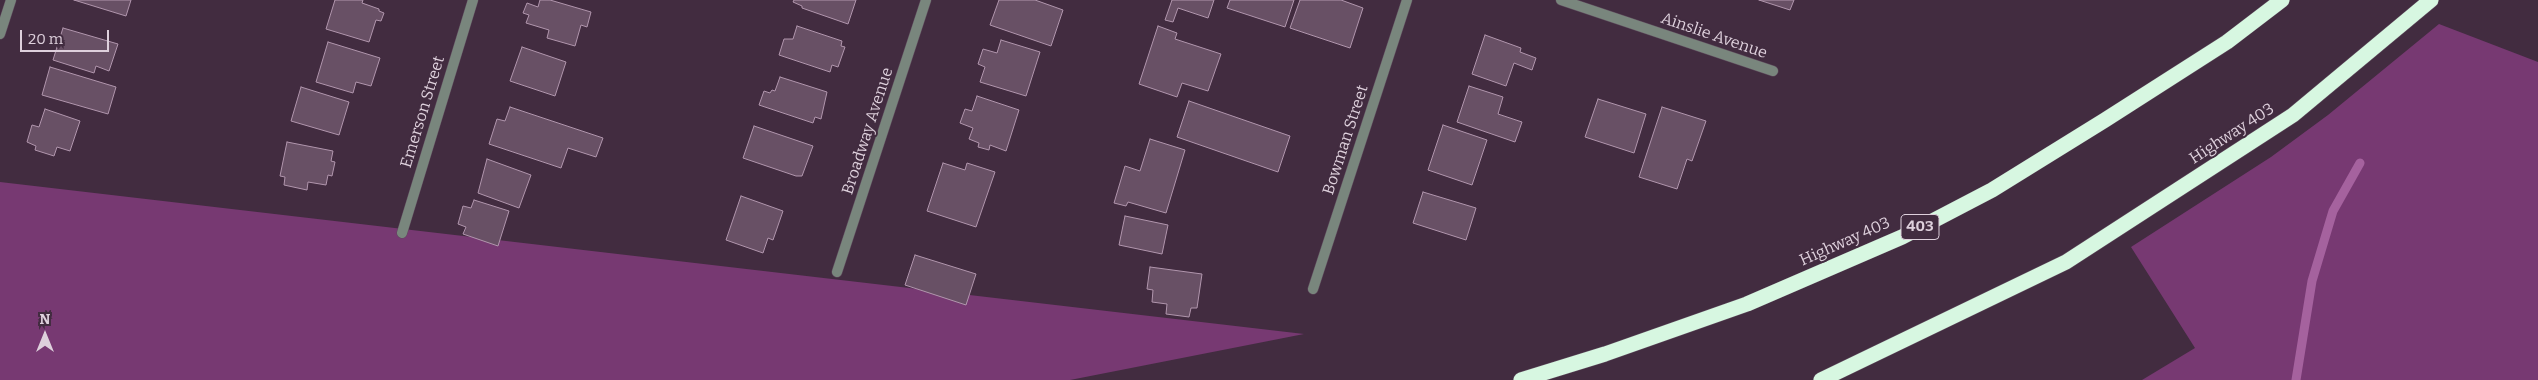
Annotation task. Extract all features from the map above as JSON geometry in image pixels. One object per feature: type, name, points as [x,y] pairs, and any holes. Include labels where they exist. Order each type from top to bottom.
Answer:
[{"type":"highway","name":"Highway 403","points":[[1521,380],[1605,354],[1747,304],[1902,237],[1992,190],[2105,120],[2227,42],[2282,0]]},
{"type":"highway","name":"Highway 403","points":[[1821,380],[2066,262],[2293,115],[2431,0]]},
{"type":"street","points":[[0,34],[11,0]]},
{"type":"street","name":"Emerson Street","points":[[402,234],[473,0]]},
{"type":"street","name":"Broadway Avenue","points":[[837,272],[926,0]]},
{"type":"street","name":"Bowman Street","points":[[1313,289],[1407,0]]},
{"type":"street","name":"Ainslie Avenue","points":[[1561,0],[1773,71]]},
{"type":"shaded area","points":[[2439,24],[2538,62],[2538,380],[2142,380],[2195,348],[2131,247],[2271,157],[2328,115]]},
{"type":"shaded area","points":[[0,182],[1304,334],[1070,380],[0,380]]},
{"type":"building","points":[[74,0],[131,0],[126,16]]},
{"type":"building","points":[[335,0],[363,0],[362,3],[379,9],[379,11],[384,13],[381,21],[376,20],[369,42],[326,29]]},
{"type":"building","points":[[540,0],[550,0],[591,12],[587,27],[581,25],[575,46],[547,38],[549,30],[526,23],[529,15],[523,13],[527,3],[538,7]]},
{"type":"building","points":[[794,0],[856,0],[848,24],[802,8],[802,6],[793,2]]},
{"type":"building","points":[[999,0],[1035,0],[1063,10],[1051,46],[990,25]]},
{"type":"building","points":[[1172,0],[1214,0],[1208,18],[1178,8],[1173,22],[1165,20]]},
{"type":"building","points":[[1230,0],[1294,0],[1285,27],[1227,8]]},
{"type":"building","points":[[1300,0],[1341,0],[1363,8],[1350,48],[1290,28]]},
{"type":"building","points":[[1759,0],[1794,0],[1790,10]]},
{"type":"building","points":[[797,26],[842,41],[841,46],[845,47],[838,67],[832,65],[830,72],[779,55],[784,39],[793,39]]},
{"type":"building","points":[[1158,26],[1177,33],[1175,39],[1221,54],[1208,91],[1182,83],[1177,97],[1139,84]]},
{"type":"building","points":[[63,28],[118,44],[109,71],[96,66],[94,73],[53,60]]},
{"type":"building","points":[[1485,35],[1521,48],[1520,52],[1536,58],[1532,70],[1514,63],[1506,86],[1472,74]]},
{"type":"building","points":[[1001,40],[1040,52],[1026,96],[980,82],[985,67],[978,64],[983,49],[997,53]]},
{"type":"building","points":[[328,42],[380,58],[371,86],[356,82],[353,93],[316,82]]},
{"type":"building","points":[[522,47],[566,62],[555,96],[510,81]]},
{"type":"building","points":[[50,67],[116,87],[108,114],[42,95]]},
{"type":"building","points":[[780,77],[827,92],[821,119],[815,117],[813,123],[759,105],[764,91],[770,93],[772,90],[775,91]]},
{"type":"building","points":[[1469,86],[1503,97],[1498,114],[1522,122],[1515,142],[1457,122]]},
{"type":"building","points":[[301,87],[349,102],[339,135],[291,121]]},
{"type":"building","points":[[977,96],[1019,110],[1006,151],[990,145],[989,150],[978,147],[979,143],[969,139],[973,128],[960,123],[965,109],[972,111]]},
{"type":"building","points":[[1598,99],[1646,114],[1634,153],[1585,137]]},
{"type":"building","points":[[1189,101],[1290,136],[1278,172],[1177,137]]},
{"type":"building","points":[[510,107],[603,138],[596,157],[568,148],[561,168],[489,144],[497,119],[505,121]]},
{"type":"building","points":[[1662,107],[1706,121],[1692,161],[1687,159],[1677,189],[1639,177]]},
{"type":"building","points":[[45,109],[80,121],[70,151],[57,147],[54,156],[35,150],[36,146],[27,142],[32,125],[39,127]]},
{"type":"building","points":[[1443,125],[1487,140],[1472,185],[1428,170]]},
{"type":"building","points":[[754,126],[813,146],[802,176],[796,176],[743,158]]},
{"type":"building","points":[[1150,139],[1185,150],[1166,213],[1128,202],[1126,206],[1114,203],[1125,166],[1140,171]]},
{"type":"building","points":[[287,142],[333,151],[331,161],[335,162],[332,176],[328,175],[326,185],[308,182],[307,190],[284,185],[285,177],[280,176]]},
{"type":"building","points":[[487,159],[531,175],[519,208],[478,193]]},
{"type":"building","points":[[943,163],[965,170],[967,163],[995,172],[976,227],[927,211]]},
{"type":"building","points":[[1423,192],[1476,208],[1466,240],[1413,223]]},
{"type":"building","points":[[741,196],[783,211],[773,240],[768,238],[763,253],[726,240]]},
{"type":"building","points":[[474,200],[509,211],[498,246],[463,234],[466,227],[458,224],[463,206],[471,208]]},
{"type":"building","points":[[1125,216],[1168,225],[1162,254],[1119,245]]},
{"type":"building","points":[[915,255],[976,274],[966,305],[905,285]]},
{"type":"building","points":[[1150,267],[1202,274],[1197,308],[1191,308],[1189,317],[1166,314],[1167,304],[1152,302],[1153,290],[1147,289]]},
{"type":"waterway","points":[[2296,380],[2312,281],[2333,211],[2360,163]]}]
